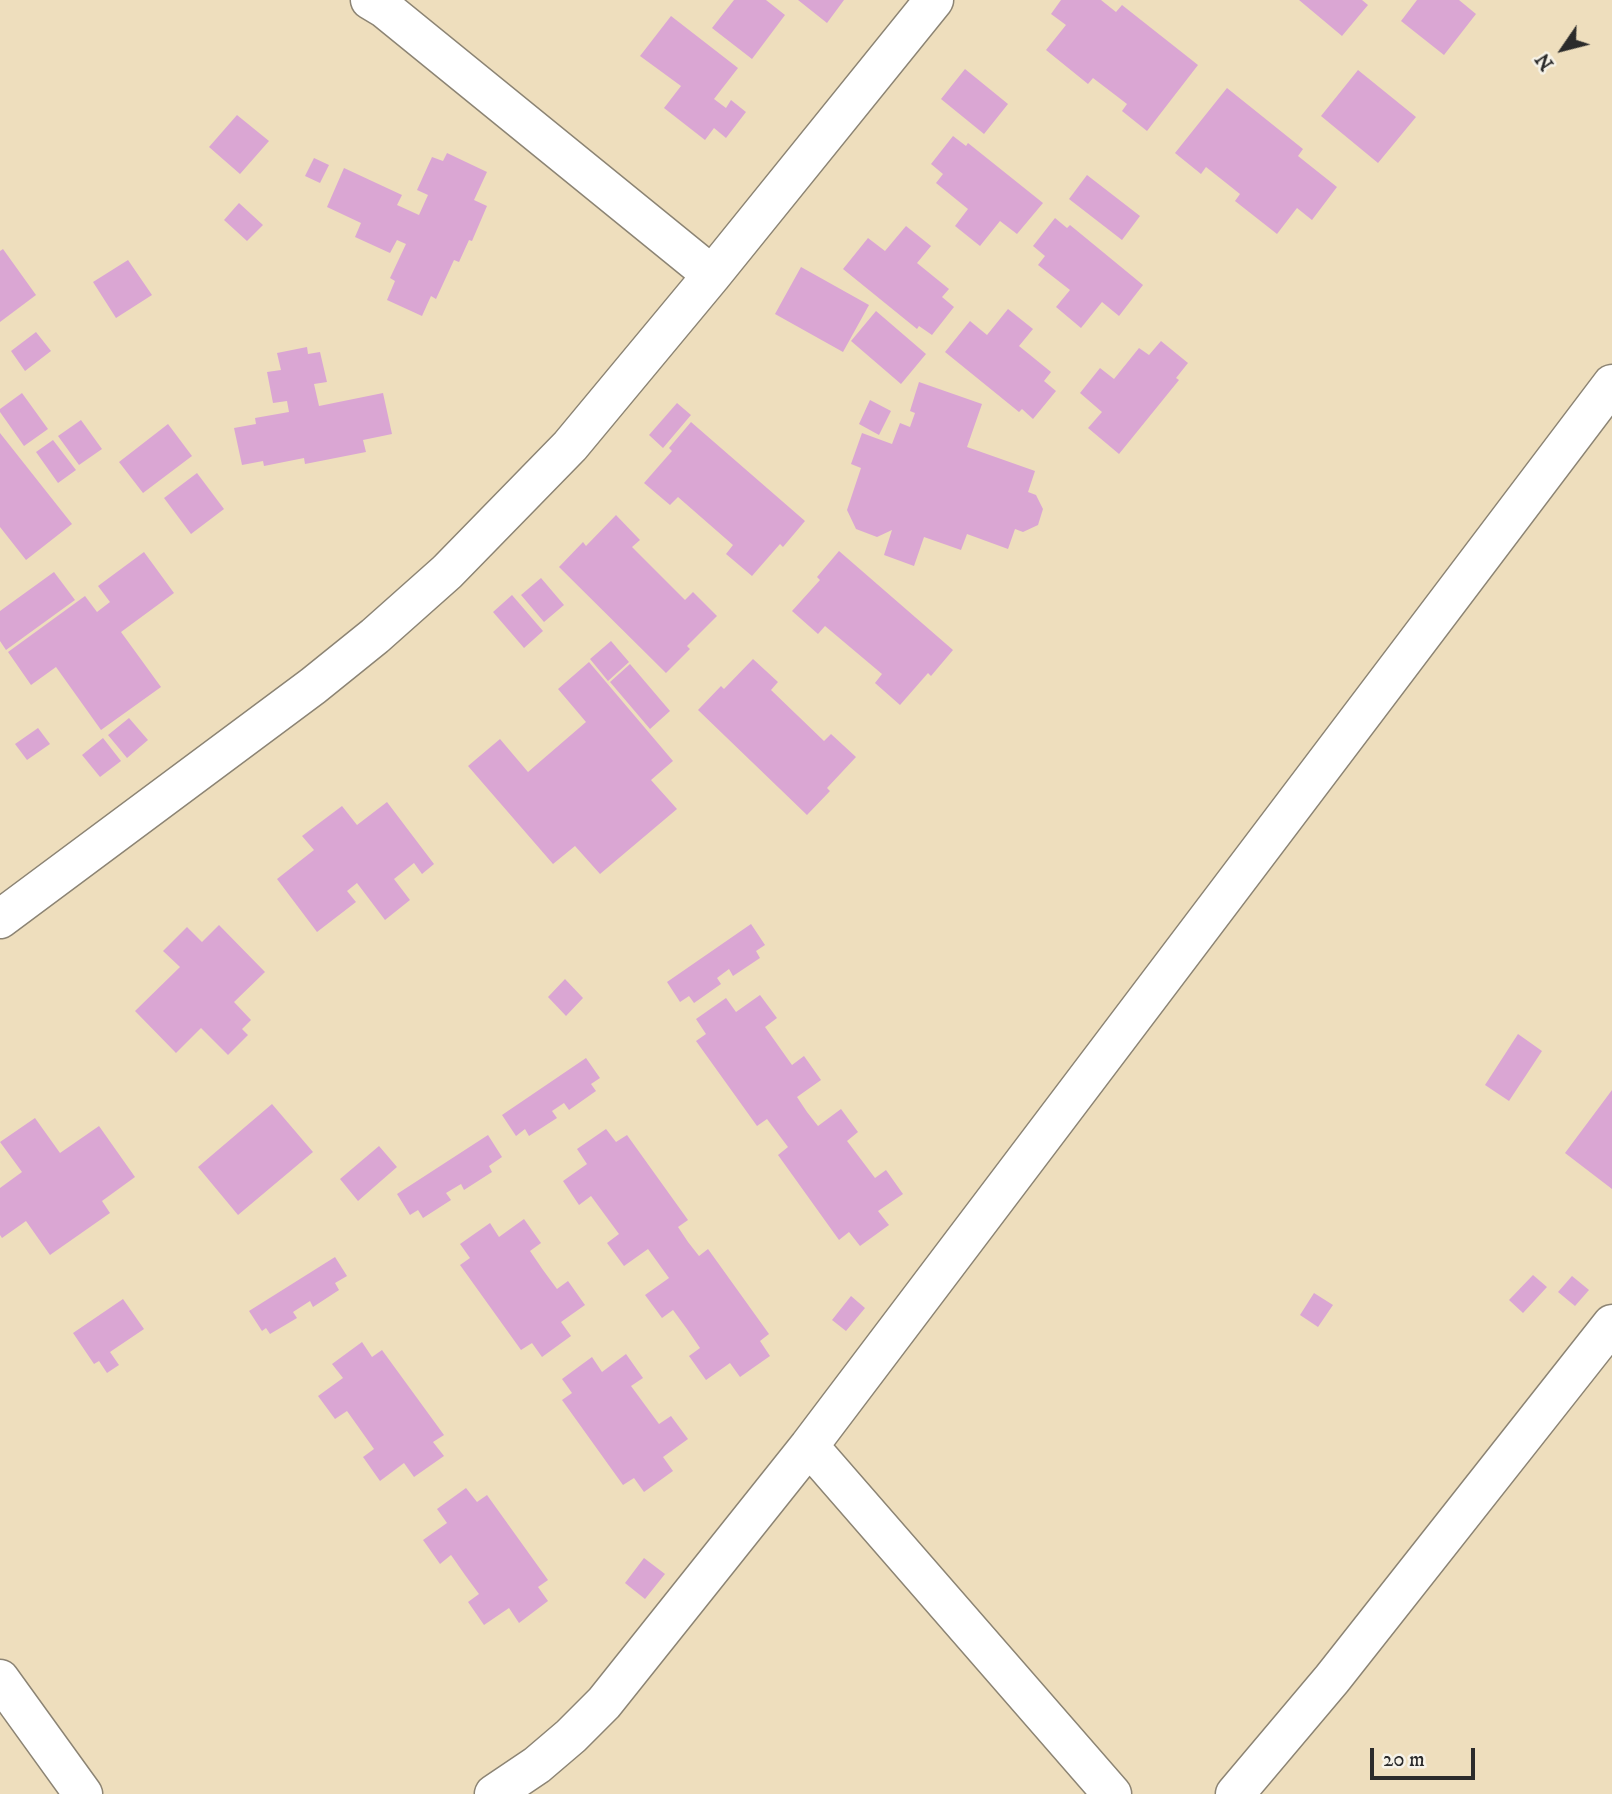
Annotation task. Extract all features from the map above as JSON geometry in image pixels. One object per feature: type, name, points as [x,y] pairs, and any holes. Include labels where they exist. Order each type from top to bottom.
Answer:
[{"type":"street","points":[[370,0],[385,9],[712,275]]},
{"type":"street","points":[[1,916],[313,686],[447,572],[570,446],[934,0]]},
{"type":"street","points":[[494,1794],[537,1765],[604,1703],[809,1446],[1612,384]]},
{"type":"street","points":[[1235,1794],[1332,1679],[1612,1324]]},
{"type":"street","points":[[809,1446],[1112,1794]]},
{"type":"street","points":[[0,1679],[83,1794]]},
{"type":"building","points":[[734,0],[766,0],[785,15],[752,59],[712,28]]},
{"type":"building","points":[[798,0],[844,0],[827,23]]},
{"type":"building","points":[[1061,0],[1101,0],[1116,12],[1122,5],[1198,65],[1147,131],[1122,111],[1127,104],[1093,78],[1088,84],[1046,50],[1066,25],[1051,14]]},
{"type":"building","points":[[1299,0],[1362,0],[1368,5],[1342,36]]},
{"type":"building","points":[[1417,0],[1459,0],[1476,14],[1444,55],[1401,21]]},
{"type":"building","points":[[671,16],[738,68],[714,99],[726,108],[731,100],[746,112],[726,138],[714,128],[705,140],[664,108],[681,86],[640,56]]},
{"type":"building","points":[[965,69],[1008,104],[984,134],[941,99]]},
{"type":"building","points":[[1358,70],[1416,117],[1378,163],[1321,116]]},
{"type":"building","points":[[1227,88],[1303,149],[1298,156],[1337,187],[1312,220],[1297,208],[1277,234],[1235,201],[1240,194],[1206,167],[1201,174],[1175,153]]},
{"type":"building","points":[[237,115],[269,141],[240,174],[209,147]]},
{"type":"building","points":[[953,136],[966,146],[968,143],[1043,203],[1017,234],[1000,221],[980,246],[955,226],[968,209],[936,183],[943,174],[931,164]]},
{"type":"building","points":[[447,153],[487,172],[474,200],[487,206],[472,241],[469,240],[459,262],[454,260],[436,299],[431,296],[422,316],[387,300],[395,281],[390,278],[406,244],[397,240],[390,253],[355,237],[361,223],[327,207],[344,168],[402,195],[397,205],[419,215],[428,195],[417,190],[432,157],[443,161]]},
{"type":"building","points":[[314,158],[329,165],[320,183],[305,176]]},
{"type":"building","points":[[1087,175],[1140,216],[1122,240],[1069,199]]},
{"type":"building","points":[[239,203],[263,225],[247,241],[224,220]]},
{"type":"building","points":[[1055,218],[1067,228],[1070,225],[1143,285],[1119,316],[1102,302],[1081,328],[1056,307],[1070,290],[1038,265],[1045,256],[1033,246]]},
{"type":"building","points":[[906,226],[931,246],[917,263],[949,289],[942,297],[954,307],[932,335],[919,326],[917,329],[843,269],[868,238],[885,251]]},
{"type":"building","points":[[3,249],[36,295],[0,322],[0,251]]},
{"type":"building","points":[[128,260],[152,295],[116,318],[93,282]]},
{"type":"building","points":[[801,267],[869,305],[843,352],[775,314]]},
{"type":"building","points":[[1008,309],[1033,329],[1019,346],[1051,372],[1044,381],[1056,391],[1033,419],[1022,409],[1019,412],[945,352],[970,321],[987,335]]},
{"type":"building","points":[[876,311],[926,354],[901,384],[851,341]]},
{"type":"building","points":[[36,332],[51,351],[25,371],[11,351]]},
{"type":"building","points":[[1161,341],[1188,363],[1176,378],[1179,380],[1119,454],[1088,428],[1102,412],[1080,393],[1100,368],[1114,379],[1139,348],[1149,355]]},
{"type":"building","points":[[307,347],[308,354],[320,352],[327,382],[314,384],[319,406],[383,393],[392,434],[363,440],[366,452],[305,464],[304,458],[264,466],[263,461],[242,465],[234,428],[256,424],[255,418],[289,412],[287,401],[273,403],[267,372],[281,370],[277,353]]},
{"type":"building","points":[[919,382],[982,404],[967,447],[1035,471],[1028,492],[1036,495],[1043,509],[1038,525],[1023,532],[1015,529],[1008,549],[967,534],[961,550],[924,537],[914,566],[884,555],[892,530],[877,537],[856,529],[847,510],[861,468],[851,464],[862,433],[892,444],[900,423],[910,427],[915,413],[910,411]]},
{"type":"building","points":[[22,393],[48,429],[24,446],[0,412],[0,409]]},
{"type":"building","points":[[870,400],[891,411],[879,435],[859,424]]},
{"type":"building","points":[[677,403],[691,415],[663,448],[649,435]]},
{"type":"building","points":[[81,420],[102,449],[79,465],[58,436]]},
{"type":"building","points":[[691,422],[805,521],[783,547],[780,544],[752,576],[726,554],[733,545],[678,497],[670,505],[644,483],[672,451],[669,448]]},
{"type":"building","points":[[168,424],[192,456],[143,493],[119,462]]},
{"type":"building","points":[[0,433],[72,524],[26,560],[0,527]]},
{"type":"building","points":[[53,440],[76,470],[58,483],[36,452]]},
{"type":"building","points":[[197,473],[224,509],[191,534],[164,498]]},
{"type":"building","points":[[616,515],[640,540],[632,547],[685,600],[693,592],[717,616],[687,646],[690,649],[666,673],[559,567],[583,542],[586,546]]},
{"type":"building","points":[[839,551],[953,650],[931,676],[928,673],[900,705],[875,683],[882,674],[825,626],[818,634],[792,611],[820,580],[817,577]]},
{"type":"building","points":[[144,552],[174,593],[121,632],[161,687],[101,730],[56,667],[31,685],[8,652],[85,596],[97,612],[110,602],[98,586]]},
{"type":"building","points":[[54,572],[75,600],[6,650],[0,641],[0,611]]},
{"type":"building","points":[[541,578],[564,605],[544,622],[521,595]]},
{"type":"building","points":[[512,595],[543,631],[524,648],[493,612]]},
{"type":"building","points":[[611,641],[629,662],[608,681],[590,659]]},
{"type":"building","points":[[753,659],[778,682],[771,690],[824,741],[831,734],[856,757],[827,788],[830,791],[807,815],[698,710],[721,686],[724,689]]},
{"type":"building","points":[[589,662],[673,761],[651,780],[677,809],[600,874],[575,846],[553,864],[468,766],[500,739],[528,772],[586,722],[558,689]]},
{"type":"building","points":[[630,664],[670,711],[650,729],[610,682]]},
{"type":"building","points":[[129,718],[148,740],[127,758],[108,735]]},
{"type":"building","points":[[38,728],[50,744],[27,760],[15,744]]},
{"type":"building","points":[[103,738],[121,761],[100,777],[82,755]]},
{"type":"building","points":[[387,802],[434,864],[422,874],[414,863],[394,879],[410,900],[385,920],[357,883],[347,891],[356,902],[317,932],[277,879],[314,850],[302,836],[342,806],[357,825]]},
{"type":"building","points":[[751,924],[765,945],[756,951],[760,958],[733,976],[729,969],[717,978],[721,984],[694,1003],[689,996],[680,1002],[667,982]]},
{"type":"building","points":[[219,925],[265,972],[234,1002],[251,1020],[242,1029],[248,1035],[228,1055],[201,1028],[176,1053],[135,1011],[180,967],[163,951],[187,927],[202,942]]},
{"type":"building","points":[[565,979],[583,998],[566,1016],[548,997]]},
{"type":"building","points":[[760,995],[777,1018],[765,1027],[792,1065],[804,1056],[821,1080],[797,1097],[807,1112],[818,1126],[841,1109],[858,1132],[847,1141],[875,1178],[886,1170],[903,1194],[878,1211],[889,1225],[860,1246],[849,1232],[839,1240],[778,1155],[788,1147],[767,1119],[757,1126],[696,1041],[706,1034],[696,1019],[726,998],[736,1012]]},
{"type":"building","points":[[1518,1034],[1542,1051],[1509,1101],[1485,1085]]},
{"type":"building","points":[[586,1058],[600,1078],[591,1084],[596,1091],[569,1110],[564,1103],[552,1111],[557,1118],[529,1136],[525,1129],[516,1136],[502,1115]]},
{"type":"building","points":[[1612,1090],[1612,1189],[1565,1153]]},
{"type":"building","points":[[272,1104],[313,1152],[238,1215],[198,1167]]},
{"type":"building","points":[[35,1118],[60,1153],[99,1126],[135,1177],[102,1201],[110,1213],[50,1255],[26,1221],[2,1238],[0,1235],[0,1188],[22,1172],[0,1142]]},
{"type":"building","points":[[606,1129],[616,1142],[627,1135],[688,1220],[678,1227],[688,1242],[699,1256],[708,1249],[769,1334],[760,1341],[770,1356],[740,1377],[730,1363],[706,1380],[689,1356],[700,1348],[687,1329],[673,1310],[662,1318],[645,1295],[669,1278],[648,1249],[624,1266],[607,1243],[619,1234],[591,1196],[579,1205],[563,1181],[587,1164],[577,1149]]},
{"type":"building","points":[[488,1135],[502,1157],[489,1166],[492,1172],[464,1190],[461,1184],[446,1193],[451,1200],[423,1218],[418,1210],[410,1215],[397,1194]]},
{"type":"building","points":[[379,1146],[397,1167],[358,1201],[340,1179]]},
{"type":"building","points":[[524,1219],[541,1243],[530,1251],[543,1270],[557,1289],[568,1281],[585,1305],[561,1322],[571,1336],[542,1357],[532,1343],[521,1350],[460,1265],[470,1258],[460,1244],[490,1223],[499,1237]]},
{"type":"building","points":[[335,1257],[347,1276],[335,1283],[339,1290],[313,1307],[310,1301],[293,1312],[297,1318],[270,1334],[266,1328],[262,1331],[249,1311]]},
{"type":"building","points":[[1533,1275],[1547,1287],[1523,1313],[1509,1300]]},
{"type":"building","points":[[1572,1276],[1589,1290],[1575,1306],[1558,1292]]},
{"type":"building","points":[[1314,1293],[1333,1305],[1318,1327],[1300,1315]]},
{"type":"building","points":[[851,1296],[865,1308],[846,1331],[832,1320]]},
{"type":"building","points":[[123,1299],[144,1329],[110,1352],[119,1365],[107,1373],[99,1361],[94,1364],[73,1333]]},
{"type":"building","points":[[362,1342],[372,1357],[382,1350],[444,1435],[433,1442],[444,1456],[414,1477],[404,1463],[380,1481],[363,1457],[374,1449],[347,1411],[335,1419],[318,1396],[343,1378],[332,1364]]},
{"type":"building","points":[[626,1354],[643,1378],[631,1386],[659,1424],[671,1416],[688,1439],[663,1457],[673,1471],[644,1492],[634,1478],[623,1485],[562,1400],[572,1393],[562,1379],[592,1357],[602,1372]]},
{"type":"building","points":[[466,1488],[477,1502],[487,1495],[548,1580],[538,1587],[548,1601],[519,1623],[509,1608],[484,1625],[468,1602],[479,1594],[451,1555],[440,1564],[423,1540],[447,1523],[437,1509]]},
{"type":"building","points":[[644,1558],[665,1574],[645,1599],[625,1583]]}]
